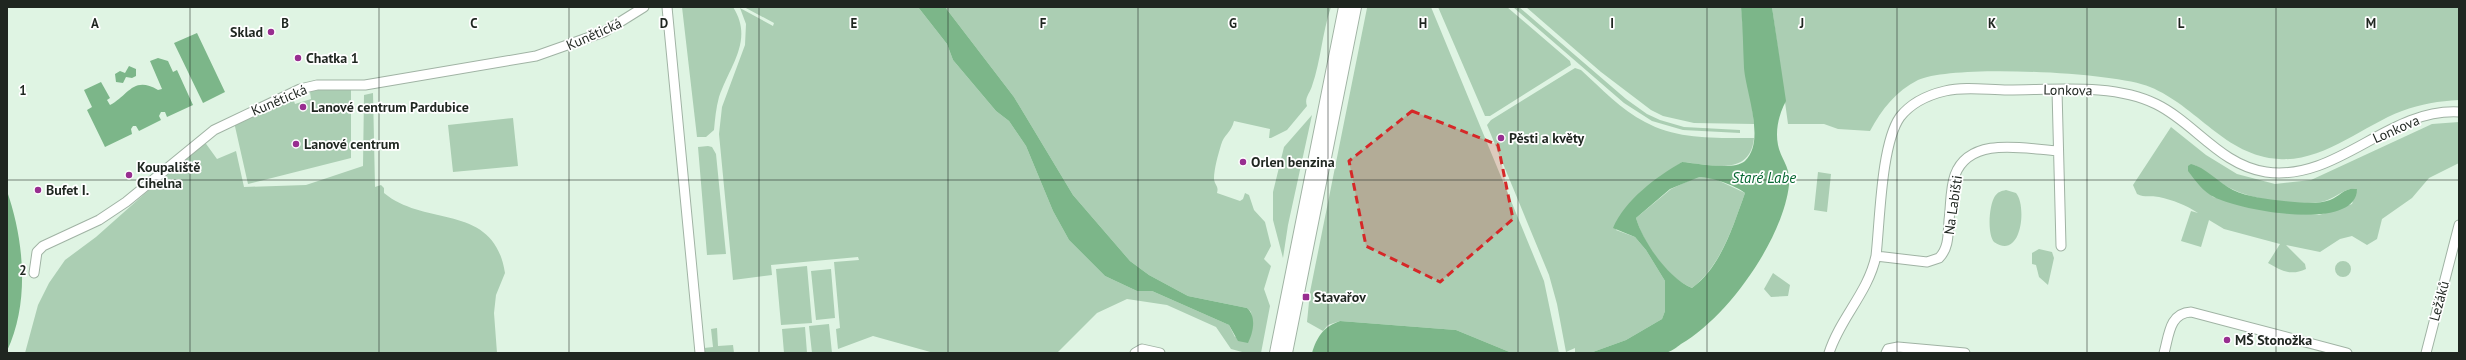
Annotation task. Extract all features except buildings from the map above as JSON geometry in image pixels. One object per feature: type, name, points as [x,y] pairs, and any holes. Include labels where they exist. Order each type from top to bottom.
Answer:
[{"type":"main road","points":[[1276,353],[1345,7]]},
{"type":"main road","points":[[1286,353],[1355,7]]},
{"type":"street","name":"Kunětická","points":[[34,273],[37,252],[43,246],[99,220],[126,202],[214,130],[293,92],[317,85],[376,84],[536,56],[604,32],[644,7]]},
{"type":"street","points":[[667,7],[700,353]]},
{"type":"street","name":"Lonkova","points":[[1829,353],[1837,333],[1868,283],[1876,256],[1888,150],[1896,125],[1908,109],[1926,98],[1948,90],[2056,90],[2121,92],[2145,99],[2166,109],[2233,161],[2265,172],[2280,173],[2314,168],[2412,120],[2440,113],[2459,112]]},
{"type":"street","points":[[2056,90],[2061,246]]},
{"type":"street","name":"Na Labišti","points":[[1876,256],[1927,262],[1940,257],[1947,243],[1954,179],[1960,166],[1966,159],[1978,151],[1998,147],[2058,151]]},
{"type":"street","name":"Ležáků","points":[[2426,353],[2459,225]]},
{"type":"street","points":[[2164,353],[2173,322],[2181,314],[2191,312],[2347,353]]},
{"type":"street","points":[[1886,353],[1888,349],[1898,347],[1958,353]]},
{"type":"street","points":[[1135,353],[1142,349],[1160,353]]},
{"type":"highlighted area","points":[[1412,111],[1498,145],[1513,219],[1440,282],[1366,246],[1349,161]]},
{"type":"shaded area","points":[[682,7],[733,7],[739,19],[741,42],[734,63],[719,97],[714,130],[706,137],[697,137]]},
{"type":"shaded area","points":[[744,7],[918,7],[947,44],[953,60],[996,111],[1009,121],[1026,146],[1053,211],[1069,240],[1105,276],[1137,291],[1152,291],[1229,325],[1235,337],[1253,326],[1251,312],[1247,308],[1188,296],[1149,275],[1130,261],[1073,195],[1014,97],[945,7],[1331,7],[1318,66],[1307,98],[1307,106],[1287,130],[1271,138],[1269,138],[1270,129],[1234,121],[1222,141],[1215,166],[1214,181],[1218,189],[1217,193],[1240,201],[1243,199],[1245,193],[1249,195],[1254,210],[1265,222],[1271,246],[1264,259],[1271,266],[1264,289],[1270,306],[1261,353],[1246,353],[1231,349],[1216,327],[1167,305],[1127,299],[1097,313],[1057,353],[934,353],[873,336],[838,349],[836,329],[840,328],[834,262],[859,260],[858,257],[771,265],[772,275],[733,280],[719,134],[722,107],[745,45],[746,24],[740,8],[773,26],[774,23]]},
{"type":"shaded area","points":[[1431,7],[1544,281],[1559,353],[1512,353],[1456,330],[1340,321],[1328,325],[1323,331],[1307,322],[1310,292],[1367,8]]},
{"type":"shaded area","points":[[1438,7],[1507,7],[1570,61],[1571,65],[1490,116],[1485,116]]},
{"type":"shaded area","points":[[1513,7],[1519,7],[1626,99],[1647,114],[1660,120],[1684,127],[1740,130],[1740,133],[1683,130],[1652,121],[1624,103]]},
{"type":"shaded area","points":[[1526,7],[1741,7],[1754,124],[1694,123],[1663,116],[1651,110],[1601,72]]},
{"type":"shaded area","points":[[1772,7],[2459,7],[2459,100],[2416,106],[2387,117],[2342,142],[2312,155],[2279,159],[2260,156],[2243,149],[2227,140],[2167,95],[2150,87],[2104,77],[2070,74],[1997,71],[1936,75],[1910,84],[1896,95],[1879,115],[1870,131],[1838,129],[1824,124],[1788,124]]},
{"type":"shaded area","points":[[1575,68],[1581,70],[1636,117],[1658,128],[1698,137],[1754,138],[1751,151],[1745,159],[1737,164],[1716,166],[1682,162],[1643,191],[1616,230],[1635,237],[1646,250],[1665,281],[1665,311],[1662,319],[1626,340],[1590,353],[1575,353],[1575,348],[1566,352],[1557,304],[1549,275],[1487,125],[1491,120]]},
{"type":"shaded area","name":"Lanové centrum","points":[[312,88],[351,90],[351,158],[248,184],[234,122],[292,95],[295,104],[311,99],[310,92]]},
{"type":"shaded area","points":[[373,93],[375,187],[381,185],[384,188],[384,193],[401,204],[473,226],[487,235],[498,251],[505,273],[496,295],[494,313],[497,353],[25,353],[38,305],[49,283],[65,260],[96,237],[204,141],[217,159],[236,151],[244,187],[306,185],[363,166],[364,95]]},
{"type":"shaded area","points":[[1312,115],[1288,225],[1283,258],[1273,220],[1273,192],[1284,147]]},
{"type":"shaded area","points":[[513,118],[518,166],[453,172],[448,125]]},
{"type":"shaded area","points":[[2459,122],[2459,163],[2429,178],[2412,198],[2382,219],[2377,239],[2367,245],[2352,236],[2340,239],[2320,252],[2286,245],[2305,264],[2306,269],[2301,271],[2287,272],[2268,263],[2280,244],[2224,229],[2209,220],[2201,247],[2181,241],[2191,211],[2198,213],[2184,205],[2169,200],[2156,196],[2143,196],[2137,194],[2133,185],[2171,127],[2206,155],[2237,174],[2275,184],[2311,180],[2432,124]],"holes":[[[2195,165],[2229,188],[2254,197],[2277,201],[2300,203],[2321,202],[2331,199],[2347,190],[2357,189],[2352,204],[2319,215],[2282,213],[2213,197]]]},
{"type":"shaded area","points":[[698,147],[712,147],[716,154],[726,254],[707,255]]},
{"type":"shaded area","points":[[1818,172],[1831,174],[1827,212],[1814,210]]},
{"type":"shaded area","points":[[1699,176],[1711,177],[1745,193],[1725,245],[1711,269],[1692,288],[1674,276],[1657,259],[1644,238],[1636,218],[1671,189]]},
{"type":"shaded area","points":[[2006,190],[2016,193],[2021,208],[2021,219],[2020,229],[2016,238],[2011,244],[2003,246],[1994,242],[1990,233],[1990,212],[1995,196]]},
{"type":"shaded area","points":[[2039,249],[2052,252],[2054,258],[2048,285],[2039,277],[2036,265],[2032,264],[2032,253]]},
{"type":"shaded area","points":[[2340,261],[2346,261],[2351,266],[2349,275],[2346,277],[2340,277],[2335,272],[2335,266]]},
{"type":"shaded area","points":[[807,266],[812,323],[781,325],[776,269]]},
{"type":"shaded area","points":[[831,269],[835,318],[816,320],[811,271]]},
{"type":"shaded area","points":[[1773,273],[1790,285],[1788,296],[1771,297],[1764,289]]},
{"type":"shaded area","points":[[829,324],[832,353],[812,353],[809,326]]},
{"type":"shaded area","points":[[805,327],[807,353],[784,353],[782,329]]},
{"type":"shaded area","points":[[717,328],[718,346],[733,345],[734,353],[705,353],[704,348],[713,347],[711,329]]},
{"type":"water","points":[[918,7],[945,7],[1014,97],[1073,195],[1130,261],[1149,275],[1188,296],[1247,308],[1253,320],[1253,330],[1248,343],[1238,341],[1229,325],[1152,291],[1137,291],[1105,276],[1069,240],[1053,211],[1026,146],[1009,121],[996,111],[953,60],[947,44]]},
{"type":"water","name":"Staré Labe","points":[[1741,7],[1772,7],[1786,101],[1778,122],[1777,139],[1779,150],[1789,173],[1789,185],[1785,206],[1776,229],[1765,252],[1734,296],[1699,332],[1674,349],[1665,353],[1649,355],[1590,353],[1626,340],[1662,319],[1665,311],[1665,281],[1646,250],[1635,237],[1613,228],[1625,208],[1642,190],[1682,162],[1715,166],[1732,166],[1745,161],[1751,152],[1754,142],[1754,129],[1753,116],[1745,78]],"holes":[[[1699,177],[1729,184],[1745,193],[1725,245],[1711,269],[1692,288],[1675,277],[1658,259],[1644,238],[1636,218],[1670,189]]]},
{"type":"water","points":[[197,33],[225,92],[203,103],[174,43]]},
{"type":"water","points":[[158,58],[168,61],[173,72],[177,70],[193,105],[167,117],[165,112],[161,112],[159,116],[161,120],[139,131],[136,126],[133,126],[131,129],[132,134],[105,147],[87,110],[92,107],[84,90],[101,82],[110,98],[107,100],[110,105],[131,88],[137,86],[142,85],[158,90],[162,89],[150,61]]},
{"type":"water","points":[[129,66],[136,69],[136,76],[132,78],[126,77],[123,83],[116,82],[115,74],[120,71],[125,73]]},
{"type":"water","points":[[2191,164],[2202,168],[2233,190],[2264,198],[2313,203],[2325,202],[2349,189],[2357,189],[2352,203],[2338,211],[2318,214],[2270,212],[2227,202],[2210,195],[2200,186],[2188,171],[2188,166]]},
{"type":"water","points":[[7,191],[13,210],[21,250],[22,292],[14,332],[7,351]]},
{"type":"water","points":[[1340,321],[1456,330],[1512,353],[1312,353],[1316,342],[1322,333],[1329,326]]},
{"type":"place","name":"Sklad","points":[[271,32]]},
{"type":"place","name":"Chatka 1","points":[[298,58]]},
{"type":"place","name":"Lanové centrum Pardubice","points":[[303,107]]},
{"type":"place","name":"Pěsti a květy","points":[[1501,138]]},
{"type":"place","name":"Lanové centrum","points":[[296,144]]},
{"type":"place","name":"Orlen benzina","points":[[1243,162]]},
{"type":"place","name":"Koupaliště Cihelna","points":[[129,175]]},
{"type":"place","name":"Bufet I.","points":[[38,190]]},
{"type":"place","name":"Stavařov","points":[[1306,297]]},
{"type":"place","name":"MŠ Stonožka","points":[[2227,340]]}]
